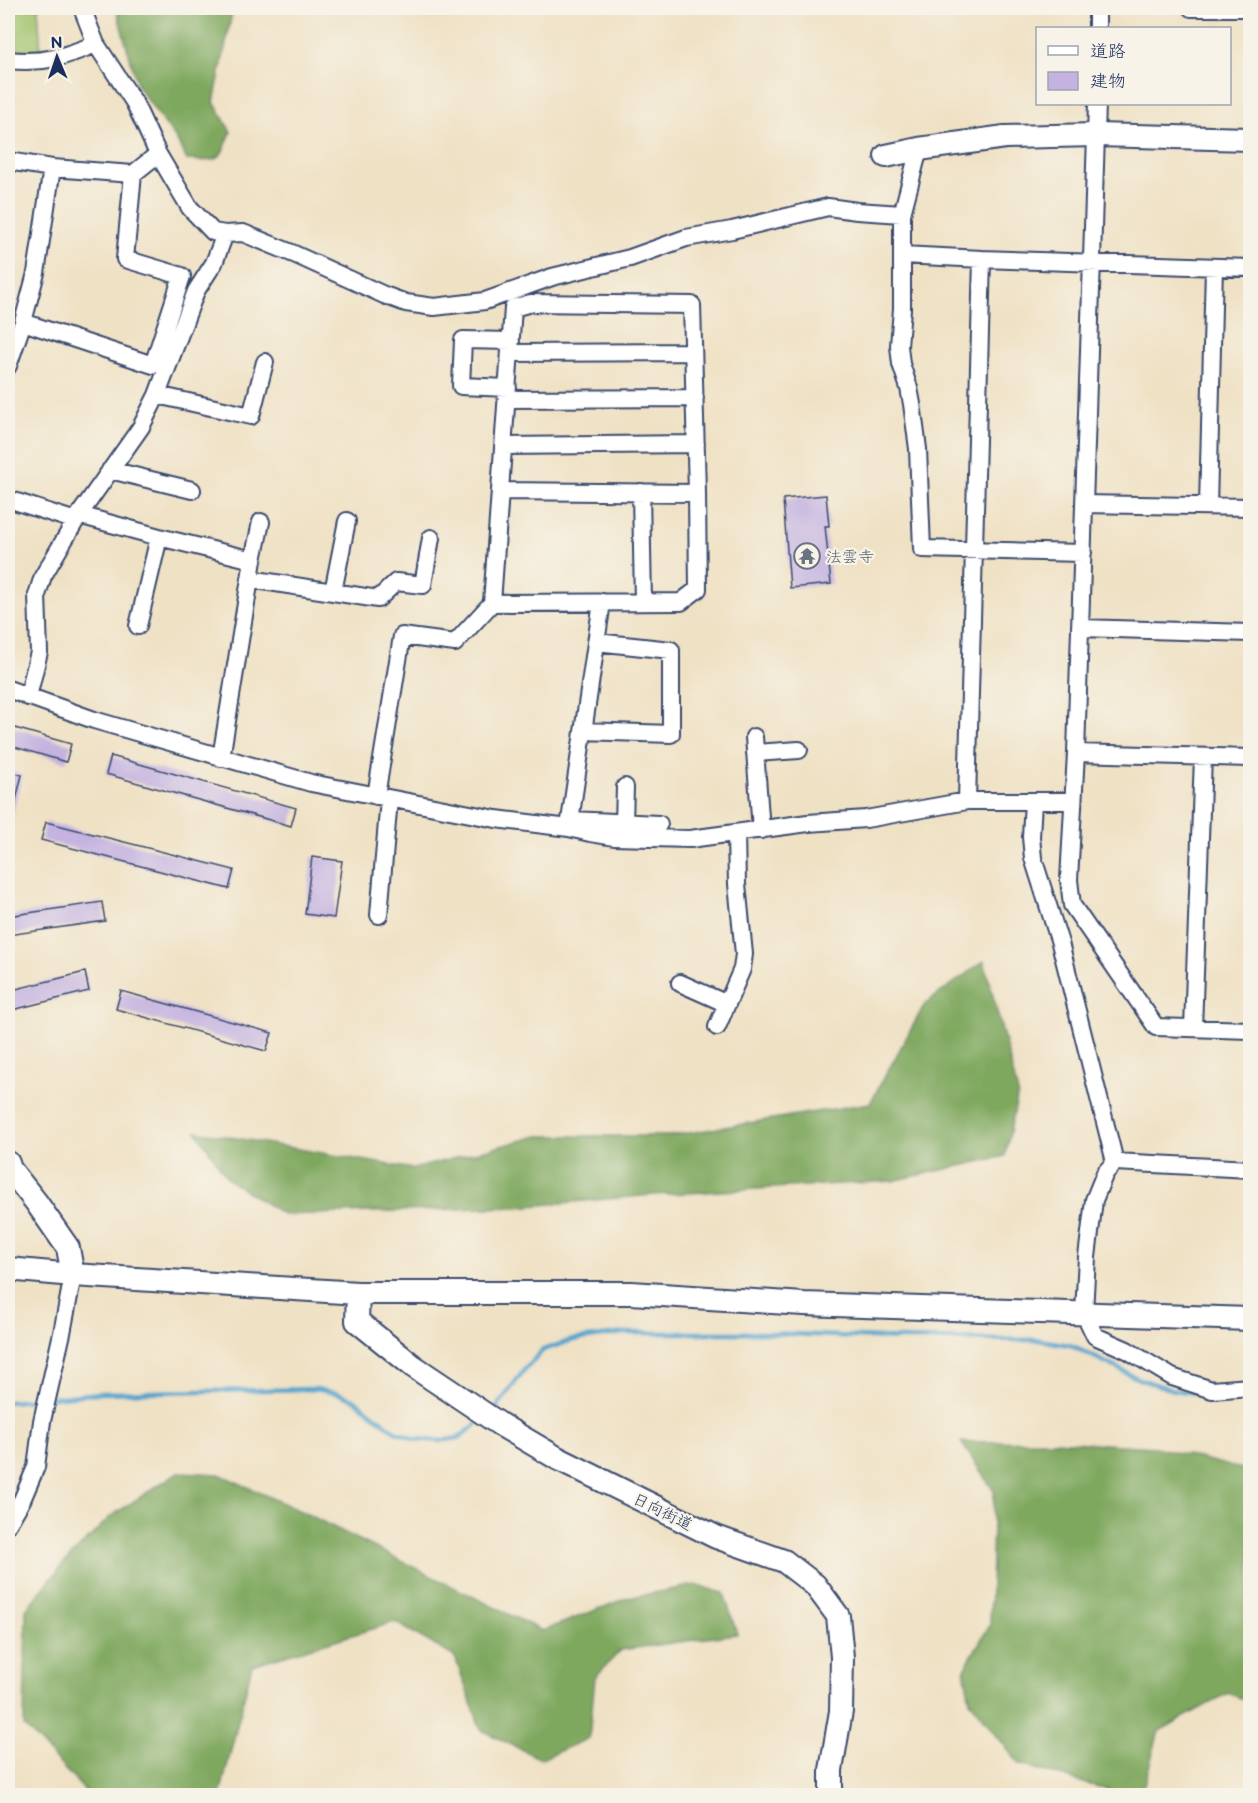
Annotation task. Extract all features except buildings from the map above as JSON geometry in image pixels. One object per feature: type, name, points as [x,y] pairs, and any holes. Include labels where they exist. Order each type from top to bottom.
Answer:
[{"type":"street","points":[[82,8],[96,44],[134,102],[158,154],[190,208],[213,232],[243,233],[406,303],[434,307],[484,301],[552,277],[630,258],[686,238],[732,230],[828,207],[902,214]]},
{"type":"street","points":[[1097,8],[1097,27]]},
{"type":"street","points":[[1191,8],[1251,8]]},
{"type":"street","points":[[8,60],[28,62],[63,57],[96,44]]},
{"type":"street","points":[[1096,105],[1083,553],[1069,880],[1072,905],[1156,1027],[1251,1030]]},
{"type":"street","points":[[886,156],[1005,137],[1096,135],[1251,139]]},
{"type":"street","points":[[919,149],[902,214],[900,346],[901,364],[909,388],[918,449],[922,549],[1083,553]]},
{"type":"street","points":[[8,160],[52,168],[133,174],[158,154]]},
{"type":"street","points":[[8,366],[36,273],[52,168]]},
{"type":"street","points":[[23,322],[153,365],[182,276],[125,259],[133,174]]},
{"type":"street","points":[[28,697],[39,652],[38,595],[43,576],[77,518],[141,427],[157,395],[196,291],[214,263],[225,234]]},
{"type":"street","points":[[902,255],[1251,268]]},
{"type":"street","points":[[968,801],[982,259]]},
{"type":"street","points":[[1208,506],[1214,267]]},
{"type":"street","points":[[379,915],[383,798],[402,636],[455,643],[492,603],[513,308],[531,303],[692,305],[698,589],[681,602],[492,603]]},
{"type":"street","points":[[693,352],[511,347],[463,340],[461,386],[507,394],[695,398]]},
{"type":"street","points":[[157,395],[251,416],[265,362]]},
{"type":"street","points":[[503,446],[696,444]]},
{"type":"street","points":[[110,470],[192,490]]},
{"type":"street","points":[[500,492],[697,493]]},
{"type":"street","points":[[641,492],[644,602]]},
{"type":"street","points":[[8,499],[253,560]]},
{"type":"street","points":[[1084,504],[1251,507]]},
{"type":"street","points":[[333,592],[347,520]]},
{"type":"street","points":[[220,758],[261,522]]},
{"type":"street","points":[[138,626],[159,537]]},
{"type":"street","points":[[250,579],[378,599],[396,582],[423,585],[431,538]]},
{"type":"street","points":[[570,824],[602,602]]},
{"type":"street","points":[[1080,628],[1251,633]]},
{"type":"street","points":[[584,731],[671,734],[671,650],[596,642]]},
{"type":"street","points":[[8,689],[94,720],[220,758],[311,783],[383,798],[496,819],[570,824],[659,824]]},
{"type":"street","points":[[761,830],[755,745],[799,750]]},
{"type":"street","points":[[1076,753],[1251,758]]},
{"type":"street","points":[[1193,1028],[1203,757]]},
{"type":"street","points":[[624,823],[625,787]]},
{"type":"street","points":[[570,824],[590,833],[614,837],[690,839],[808,823],[866,819],[968,801],[1073,801]]},
{"type":"street","points":[[1033,801],[1031,837],[1033,858],[1060,943],[1115,1162]]},
{"type":"street","points":[[717,1027],[742,969],[744,954],[736,884],[736,833]]},
{"type":"street","points":[[680,983],[727,1004]]},
{"type":"street","points":[[1115,1162],[1251,1169]]},
{"type":"street","points":[[1115,1162],[1105,1173],[1094,1200],[1087,1257],[1084,1312],[1095,1336],[1127,1350],[1172,1377],[1212,1390],[1251,1387]]},
{"type":"street","points":[[8,1163],[10,1169],[68,1248],[72,1275],[62,1333],[42,1421],[36,1467],[22,1500],[8,1524]]},
{"type":"street","points":[[8,1269],[358,1293],[631,1293],[804,1304],[1251,1319]]},
{"type":"street","name":"日向街道","points":[[358,1293],[357,1321],[413,1366],[501,1425],[567,1463],[716,1537],[784,1561],[815,1585],[838,1616],[842,1657],[841,1711],[831,1770],[831,1796]]},
{"type":"green space","points":[[8,8],[39,8],[41,52],[8,49]]},
{"type":"green space","points":[[116,8],[233,8],[214,102],[231,132],[224,150],[217,158],[187,160],[176,139],[138,87]]},
{"type":"green space","points":[[984,961],[1018,1093],[1005,1156],[892,1181],[652,1195],[517,1207],[284,1215],[229,1180],[196,1131],[413,1169],[538,1136],[670,1136],[870,1103],[925,1004]]},
{"type":"green space","points":[[1053,1441],[1155,1447],[1250,1471],[1250,1702],[1228,1693],[1159,1731],[1144,1785],[1125,1795],[1019,1764],[970,1701],[964,1669],[990,1625],[994,1491],[961,1442]]},
{"type":"green space","points":[[178,1472],[219,1474],[311,1516],[542,1631],[627,1598],[695,1585],[724,1593],[737,1634],[621,1650],[595,1677],[589,1738],[541,1759],[481,1730],[455,1657],[395,1622],[252,1665],[220,1795],[89,1795],[24,1726],[26,1609],[65,1562],[110,1517]]},
{"type":"waterway","points":[[494,1411],[525,1369],[543,1350],[573,1340],[624,1333],[769,1333],[903,1339],[1039,1340],[1070,1345],[1139,1379],[1174,1390],[1197,1393]]},
{"type":"waterway","points":[[52,1398],[98,1393],[315,1389],[337,1393],[355,1400],[395,1431],[415,1439],[440,1441],[458,1438],[476,1425]]},
{"type":"waterway","points":[[1226,1396],[1250,1398]]},
{"type":"waterway","points":[[8,1402],[44,1399]]},
{"type":"place","name":"法雲寺","points":[[807,556]]}]
